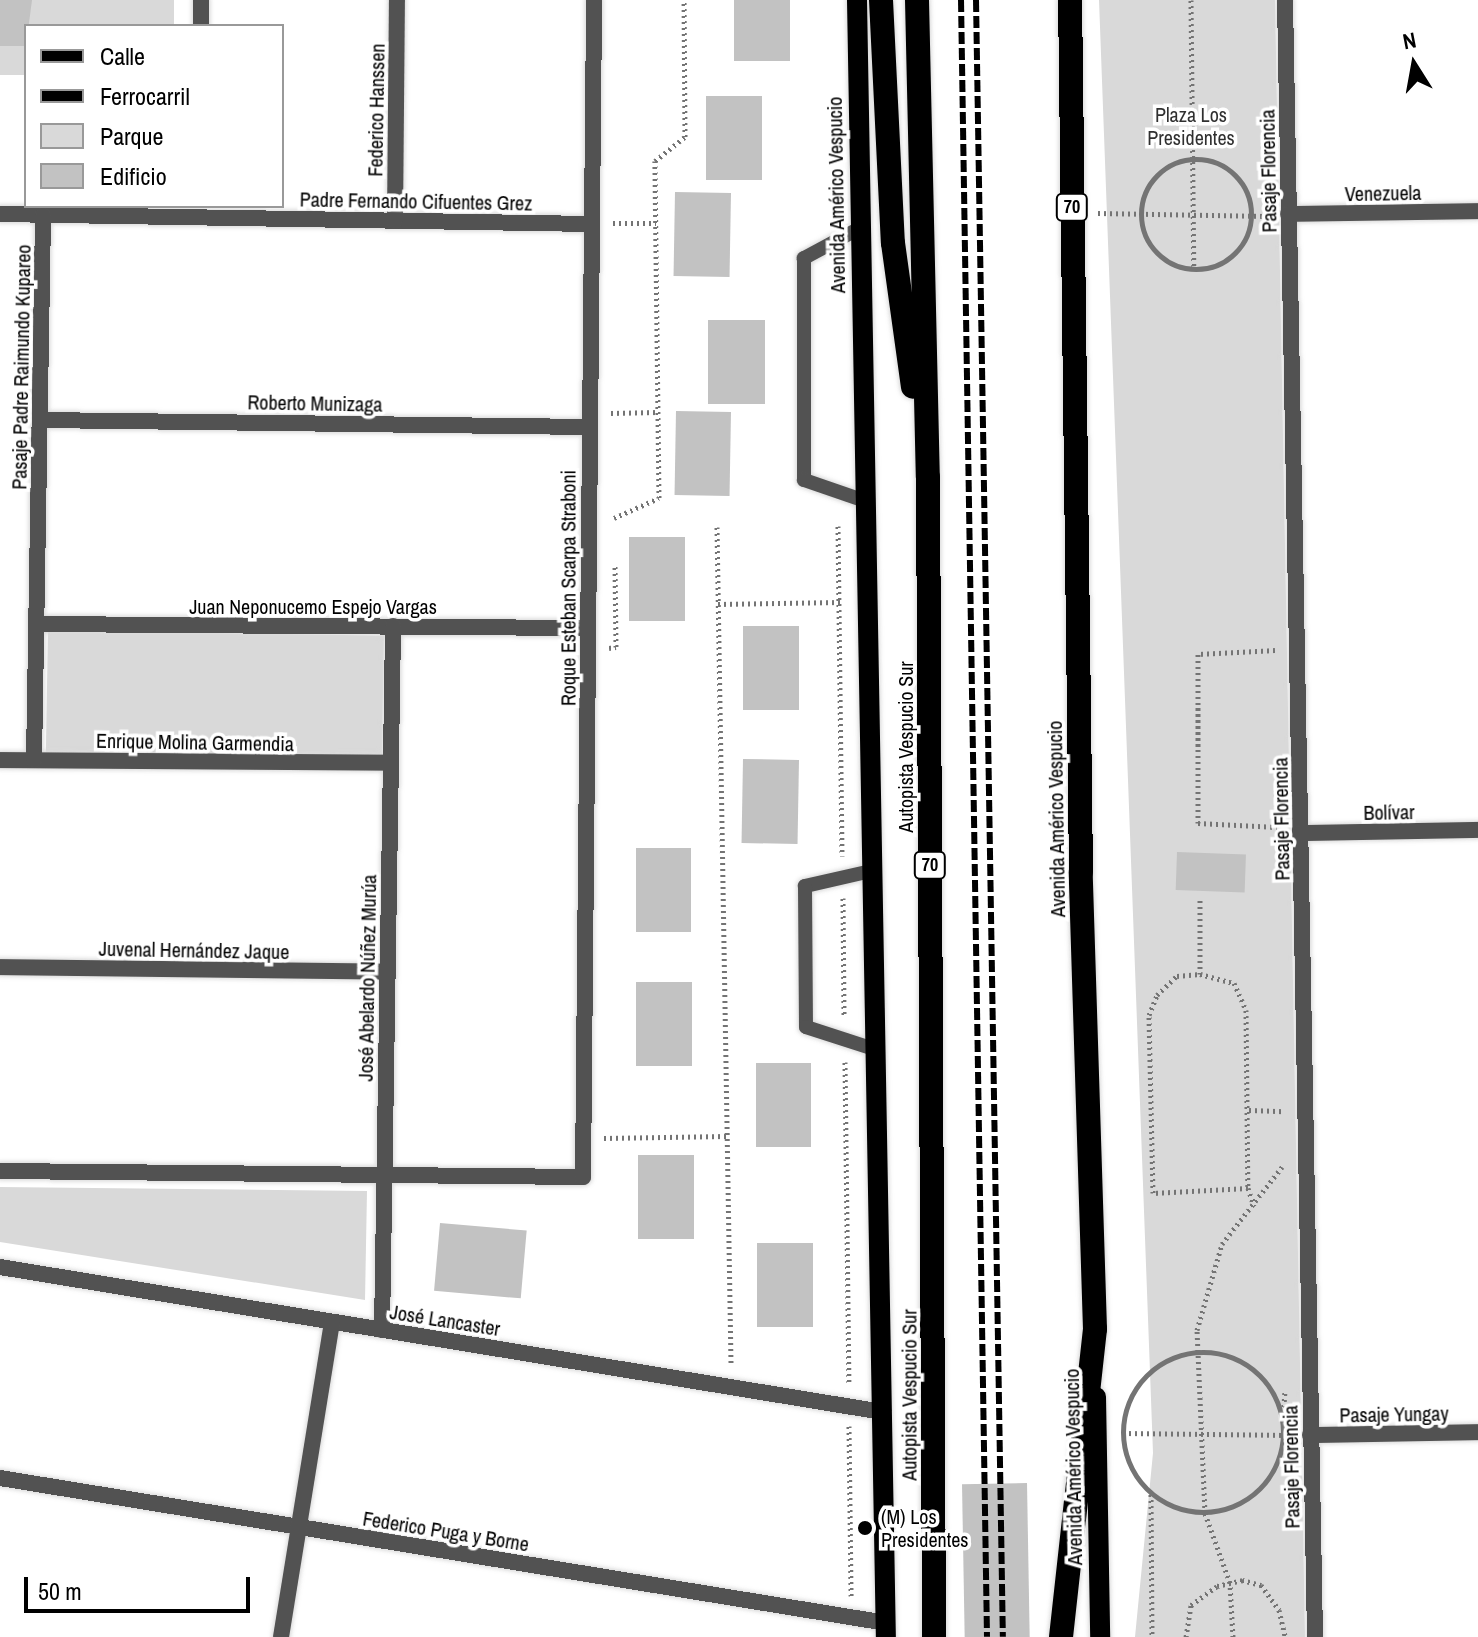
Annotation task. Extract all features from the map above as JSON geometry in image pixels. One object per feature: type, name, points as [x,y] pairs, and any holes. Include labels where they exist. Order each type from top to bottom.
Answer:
[{"type":"highway","points":[[881,0],[893,243],[928,477]]},
{"type":"highway","name":"Autopista Vespucio Sur","points":[[917,0],[928,477],[934,1637]]},
{"type":"highway","name":"Avenida Américo Vespucio","points":[[1070,0],[1080,856],[1095,1329]]},
{"type":"highway","name":"70","points":[[1061,1637],[1095,1329]]},
{"type":"main road","name":"Avenida Américo Vespucio","points":[[857,0],[886,1630]]},
{"type":"main road","name":"Avenida Américo Vespucio","points":[[1095,1329],[1100,1637]]},
{"type":"street","points":[[201,0],[201,24]]},
{"type":"street","name":"Federico Hanssen","points":[[395,221],[397,0]]},
{"type":"street","name":"Roque Esteban Scarpa Straboni","points":[[384,1177],[583,1177],[594,0]]},
{"type":"street","name":"Pasaje Florencia","points":[[1285,0],[1315,1637]]},
{"type":"street","name":"Venezuela","points":[[1288,214],[1478,211]]},
{"type":"street","name":"Padre Fernando Cifuentes Grez","points":[[0,214],[201,212],[395,221],[592,224]]},
{"type":"street","name":"Pasaje Padre Raimundo Kupareo","points":[[34,760],[43,215]]},
{"type":"street","name":"Roberto Munizaga","points":[[40,420],[590,420]]},
{"type":"street","name":"Juan Neponucemo Espejo Vargas","points":[[37,624],[588,628]]},
{"type":"street","name":"José Abelardo Núñez Murúa","points":[[382,1330],[393,626]]},
{"type":"street","name":"Enrique Molina Garmendia","points":[[0,760],[390,763]]},
{"type":"street","name":"Bolívar","points":[[1301,833],[1478,830]]},
{"type":"street","name":"Juvenal Hernández Jaque","points":[[0,967],[387,972]]},
{"type":"street","points":[[0,1171],[384,1177]]},
{"type":"street","name":"José Lancaster","points":[[0,1267],[883,1412]]},
{"type":"street","points":[[281,1637],[332,1322]]},
{"type":"street","name":"Pasaje Yungay","points":[[1310,1435],[1478,1432]]},
{"type":"street","name":"Federico Puga y Borne","points":[[0,1478],[852,1618],[886,1630]]},
{"type":"lane","points":[[860,228],[804,258],[804,480],[865,501]]},
{"type":"lane","points":[[871,871],[805,886],[806,1027],[874,1049]]},
{"type":"path","points":[[614,530],[614,515],[659,498],[655,161],[685,137],[684,0]]},
{"type":"path","points":[[1191,0],[1196,159],[1194,270]]},
{"type":"path","points":[[1196,159],[1223,166],[1239,178],[1252,217],[1238,252],[1220,265],[1194,270],[1160,257],[1148,242],[1141,213],[1158,176],[1196,159]]},
{"type":"path","points":[[1072,213],[1141,213],[1194,219],[1273,216],[1273,231]]},
{"type":"path","points":[[592,224],[656,223]]},
{"type":"path","points":[[590,420],[658,412]]},
{"type":"path","points":[[838,492],[852,1618]]},
{"type":"path","points":[[717,527],[732,1387]]},
{"type":"path","points":[[588,648],[616,647],[615,559]]},
{"type":"path","points":[[718,604],[839,602],[867,605]]},
{"type":"path","points":[[1275,635],[1275,651],[1198,654],[1198,823],[1277,823],[1277,838]]},
{"type":"path","points":[[1200,900],[1200,974]]},
{"type":"path","points":[[1248,1188],[1153,1193],[1149,1015],[1157,995],[1177,976],[1200,974],[1234,983],[1246,1010],[1248,1188],[1254,1206]]},
{"type":"path","points":[[1283,1096],[1284,1122]]},
{"type":"path","points":[[1249,1110],[1284,1111]]},
{"type":"path","points":[[583,1138],[727,1136]]},
{"type":"path","points":[[1284,1155],[1284,1181]]},
{"type":"path","points":[[1233,1637],[1230,1583],[1205,1513],[1197,1330],[1222,1244],[1283,1166]]},
{"type":"path","points":[[1283,1419],[1267,1383],[1244,1362],[1196,1352],[1159,1364],[1144,1376],[1124,1413],[1122,1446],[1137,1480],[1151,1493],[1181,1510],[1205,1513],[1236,1506],[1268,1480],[1283,1435],[1285,1389]]},
{"type":"path","points":[[1123,1433],[1310,1435]]},
{"type":"path","points":[[1151,1493],[1152,1637]]},
{"type":"path","points":[[1186,1637],[1191,1605],[1230,1583],[1261,1585],[1279,1610],[1285,1637]]},
{"type":"green space","points":[[0,0],[174,0],[174,24],[24,24],[24,75],[0,75]]},
{"type":"green space","name":"Plaza Los Presidentes","points":[[1099,0],[1275,0],[1305,1637],[1135,1637],[1153,1453]]},
{"type":"green space","points":[[48,630],[384,636],[382,761],[46,755]]},
{"type":"green space","points":[[0,1187],[367,1191],[365,1300],[0,1242]]},
{"type":"building","points":[[0,0],[32,0],[29,24],[24,24],[24,46],[0,46]]},
{"type":"building","points":[[734,0],[790,0],[790,61],[734,61]]},
{"type":"building","points":[[706,96],[762,96],[762,180],[706,180]]},
{"type":"building","points":[[675,192],[731,193],[730,277],[674,276]]},
{"type":"building","points":[[708,320],[765,320],[765,404],[708,404]]},
{"type":"building","points":[[676,411],[731,412],[730,496],[675,495]]},
{"type":"building","points":[[629,537],[685,537],[685,621],[629,621]]},
{"type":"building","points":[[743,626],[799,626],[799,710],[743,710]]},
{"type":"building","points":[[743,759],[799,760],[798,844],[742,843]]},
{"type":"building","points":[[636,848],[691,848],[691,932],[636,932]]},
{"type":"building","points":[[1177,852],[1246,854],[1245,892],[1176,890]]},
{"type":"building","points":[[636,982],[692,982],[692,1066],[636,1066]]},
{"type":"building","points":[[756,1063],[811,1063],[811,1147],[756,1147]]},
{"type":"building","points":[[638,1155],[694,1155],[694,1239],[638,1239]]},
{"type":"building","points":[[440,1223],[527,1231],[521,1298],[434,1291]]},
{"type":"building","points":[[757,1243],[813,1243],[813,1327],[757,1327]]},
{"type":"building","points":[[1027,1483],[1030,1637],[965,1637],[962,1484]]},
{"type":"railway","points":[[961,0],[987,1637]]},
{"type":"railway","points":[[976,0],[1003,1637]]},
{"type":"place","name":"(M) Los Presidentes","points":[[865,1528]]}]
